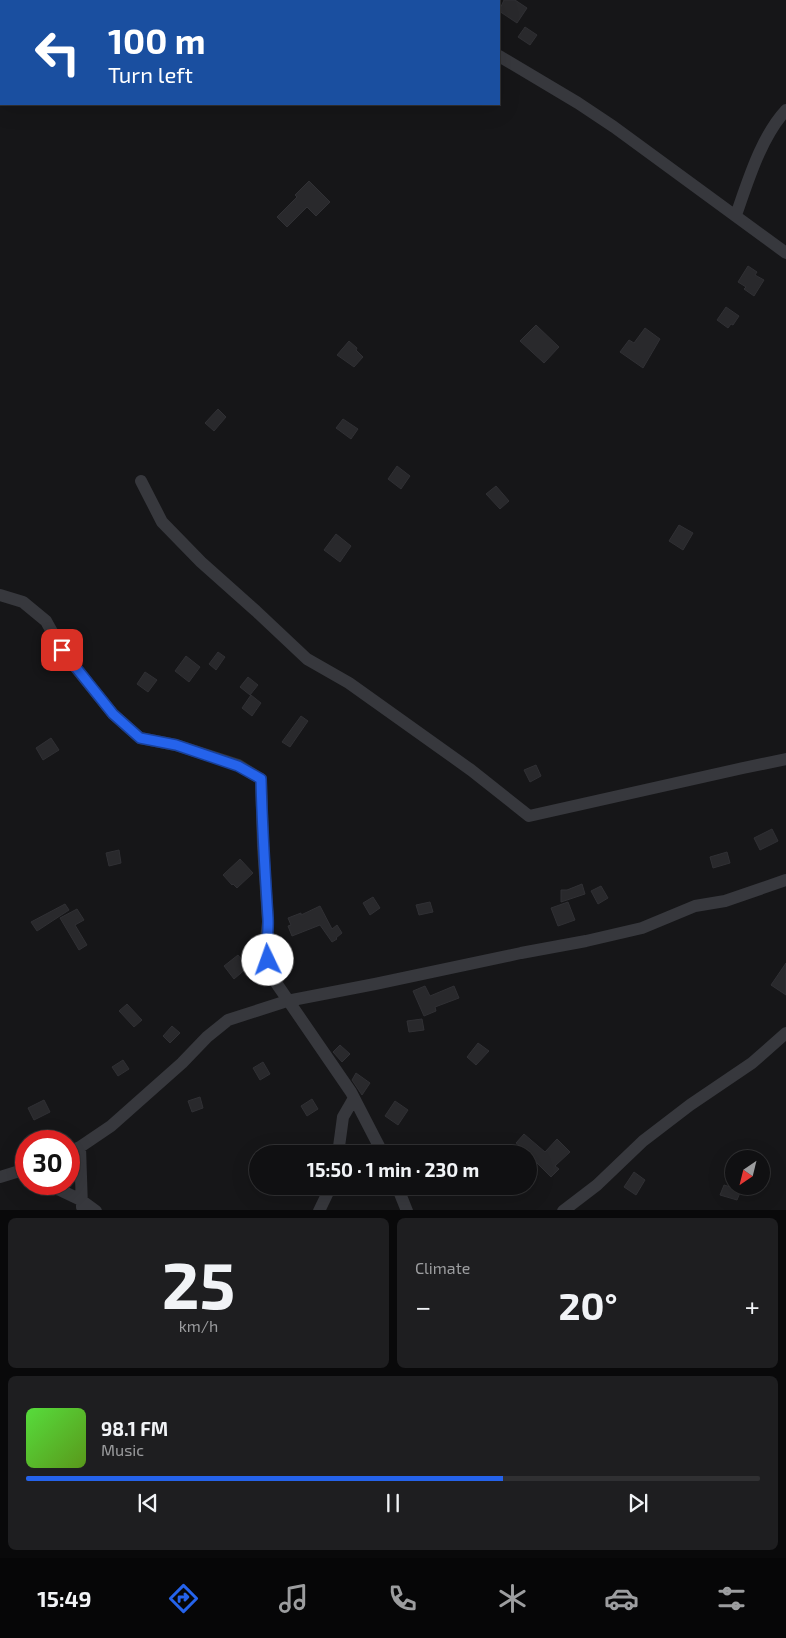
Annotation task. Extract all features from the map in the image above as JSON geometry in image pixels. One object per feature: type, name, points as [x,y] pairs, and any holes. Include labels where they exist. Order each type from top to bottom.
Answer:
[{"type":"street","points":[[500,57],[578,103],[614,127],[786,253]]},
{"type":"street","points":[[736,215],[751,174],[775,122],[786,110]]},
{"type":"street","points":[[141,481],[162,522],[201,562],[306,659],[349,684],[471,770],[529,816],[786,759]]},
{"type":"street","points":[[0,595],[23,602],[46,621],[62,650],[80,673],[113,714],[140,738],[176,745],[238,766],[261,779],[268,922],[265,947],[270,974],[354,1098],[378,1145]]},
{"type":"street","points":[[80,1146],[111,1126],[182,1063],[207,1037],[228,1020],[287,1001],[521,952],[586,942],[642,928],[695,906],[725,901],[786,880]]},
{"type":"street","points":[[563,1210],[597,1184],[651,1135],[690,1105],[752,1063],[786,1033]]},
{"type":"street","points":[[339,1145],[343,1117],[354,1098]]},
{"type":"street","points":[[80,1191],[82,1205]]},
{"type":"street","points":[[67,1195],[82,1205],[96,1210]]},
{"type":"street","points":[[318,1210],[326,1195]]},
{"type":"street","points":[[401,1195],[407,1210]]},
{"type":"building","points":[[504,0],[515,0],[527,8],[517,23],[500,12]]},
{"type":"building","points":[[525,27],[537,35],[530,45],[518,37]]},
{"type":"building","points":[[309,181],[330,202],[316,216],[307,207],[287,227],[277,217],[297,197],[295,195]]},
{"type":"building","points":[[748,266],[757,272],[755,275],[764,280],[754,296],[744,289],[746,287],[738,282]]},
{"type":"building","points":[[726,307],[739,316],[733,325],[731,324],[728,328],[717,320]]},
{"type":"building","points":[[536,325],[559,347],[544,363],[520,341]]},
{"type":"building","points":[[645,328],[660,339],[643,368],[620,352],[629,340],[634,343]]},
{"type":"building","points":[[349,341],[363,357],[354,367],[337,355]]},
{"type":"building","points":[[218,409],[226,417],[214,431],[205,423]]},
{"type":"building","points":[[343,419],[358,429],[351,439],[336,428]]},
{"type":"building","points":[[397,466],[410,476],[401,489],[388,479]]},
{"type":"building","points":[[496,486],[509,501],[500,509],[486,494]]},
{"type":"building","points":[[679,525],[693,533],[683,550],[669,541]]},
{"type":"building","points":[[336,534],[351,546],[340,562],[324,550]]},
{"type":"building","points":[[218,652],[225,657],[216,670],[209,664]]},
{"type":"building","points":[[186,656],[200,667],[189,682],[175,671]]},
{"type":"building","points":[[145,672],[157,680],[148,692],[137,684]]},
{"type":"building","points":[[248,677],[258,685],[250,695],[240,687]]},
{"type":"building","points":[[251,695],[261,703],[252,716],[242,708]]},
{"type":"building","points":[[301,716],[308,721],[290,747],[282,742]]},
{"type":"building","points":[[51,738],[59,750],[43,760],[36,748]]},
{"type":"building","points":[[536,765],[541,776],[530,782],[524,770]]},
{"type":"building","points":[[772,829],[778,841],[760,850],[754,838]]},
{"type":"building","points":[[119,850],[121,863],[109,866],[106,853]]},
{"type":"building","points":[[727,852],[730,863],[713,868],[710,857]]},
{"type":"building","points":[[240,859],[253,873],[237,888],[223,875]]},
{"type":"building","points":[[582,884],[585,894],[561,902],[561,890],[567,890]]},
{"type":"building","points":[[601,886],[608,898],[598,904],[591,891]]},
{"type":"building","points":[[373,897],[380,908],[370,915],[363,903]]},
{"type":"building","points":[[430,902],[433,912],[419,915],[416,905]]},
{"type":"building","points":[[568,902],[575,920],[558,926],[551,908]]},
{"type":"building","points":[[65,904],[69,910],[37,931],[31,922]]},
{"type":"building","points":[[320,906],[332,929],[337,925],[342,933],[337,939],[332,942],[320,925],[292,936],[288,926],[291,925],[288,918],[301,913],[301,915]]},
{"type":"building","points":[[77,909],[84,920],[75,925],[87,945],[79,950],[60,918]]},
{"type":"building","points":[[238,955],[248,967],[234,979],[224,966]]},
{"type":"building","points":[[786,963],[786,995],[771,985]]},
{"type":"building","points":[[425,986],[430,996],[454,986],[459,998],[435,1007],[436,1011],[424,1016],[413,991]]},
{"type":"building","points":[[127,1004],[142,1020],[134,1027],[119,1011]]},
{"type":"building","points":[[422,1019],[424,1030],[409,1032],[407,1021]]},
{"type":"building","points":[[172,1026],[180,1033],[170,1043],[163,1036]]},
{"type":"building","points":[[478,1043],[489,1051],[476,1065],[467,1057]]},
{"type":"building","points":[[340,1045],[350,1054],[342,1062],[333,1052]]},
{"type":"building","points":[[123,1060],[129,1069],[118,1076],[112,1067]]},
{"type":"building","points":[[263,1062],[270,1074],[260,1080],[253,1068]]},
{"type":"building","points":[[356,1073],[370,1083],[362,1095],[352,1080]]},
{"type":"building","points":[[200,1097],[203,1108],[192,1112],[188,1101]]},
{"type":"building","points":[[312,1099],[318,1109],[307,1116],[301,1106]]},
{"type":"building","points":[[44,1100],[50,1112],[34,1120],[28,1108]]},
{"type":"building","points":[[395,1101],[408,1110],[398,1125],[385,1116]]},
{"type":"building","points":[[524,1134],[537,1145],[519,1145],[516,1143]]},
{"type":"building","points":[[557,1139],[570,1152],[555,1166],[559,1169],[551,1177],[537,1163],[537,1145],[545,1152]]},
{"type":"building","points":[[634,1172],[645,1180],[636,1195],[624,1187]]},
{"type":"building","points":[[724,1185],[725,1195],[739,1195],[737,1200],[720,1195]]},
{"type":"route","points":[[62,650],[113,714],[140,738],[176,745],[238,766],[261,779],[268,922],[265,947],[268,960]]}]
